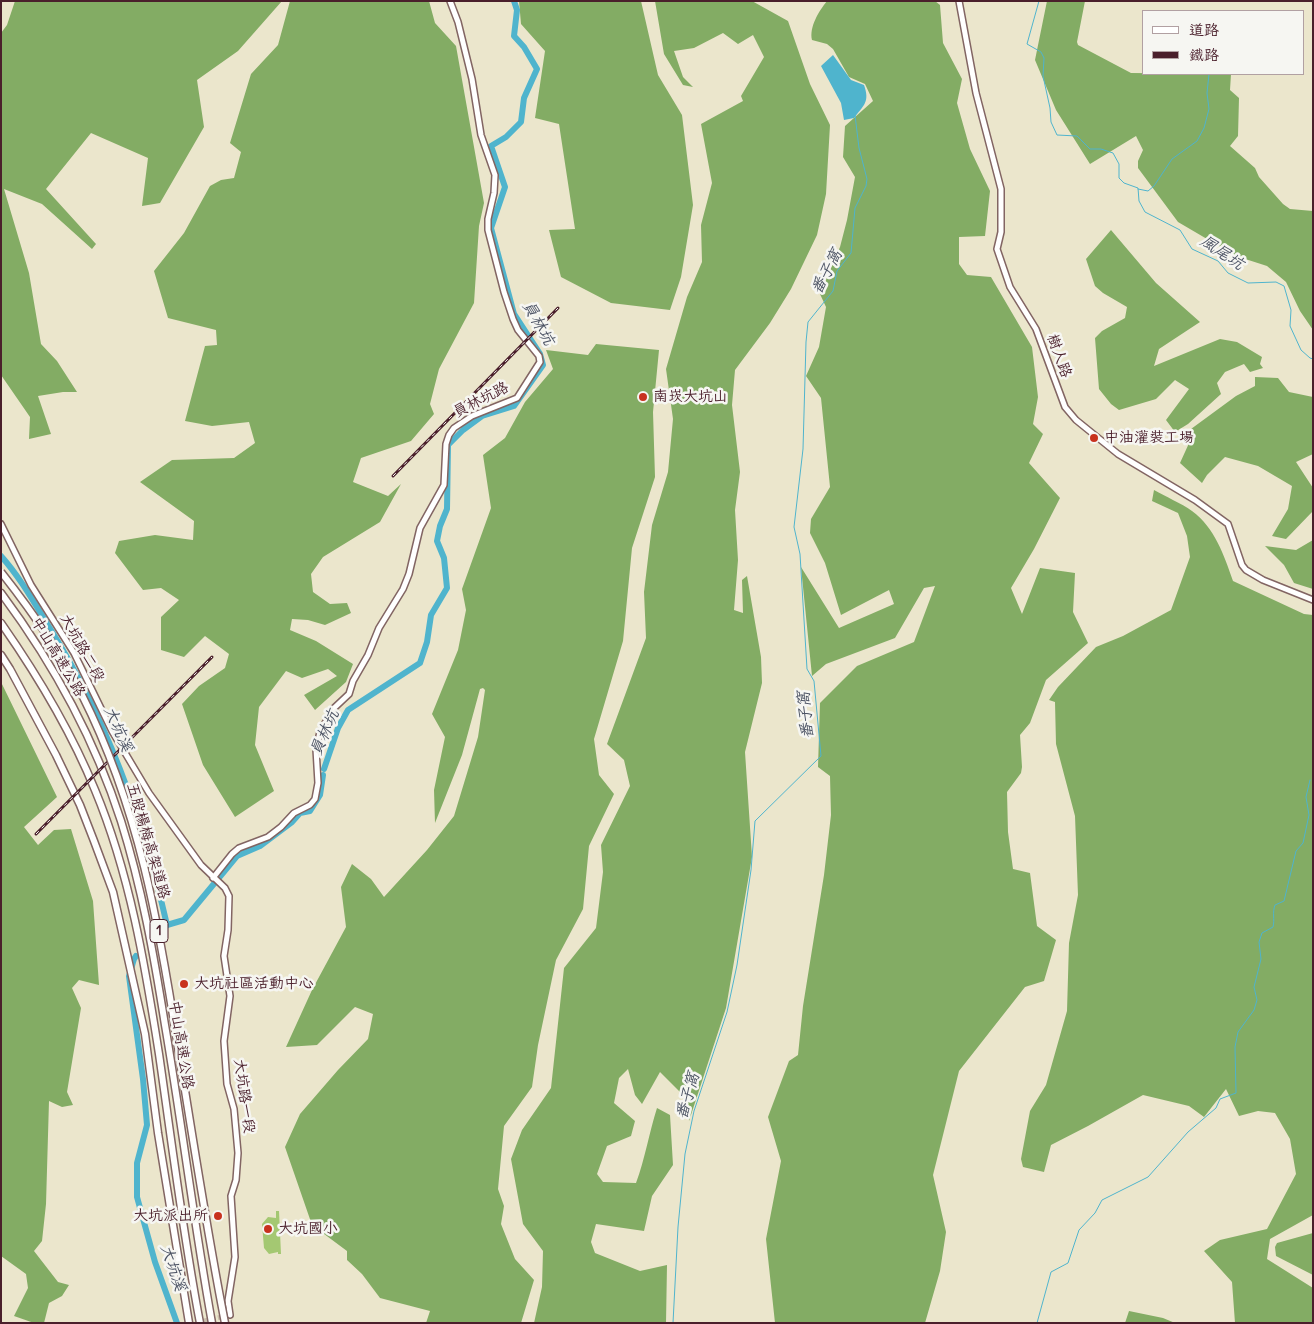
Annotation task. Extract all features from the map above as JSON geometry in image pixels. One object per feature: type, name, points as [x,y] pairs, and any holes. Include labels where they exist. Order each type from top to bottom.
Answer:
[{"type":"highway","name":"五股楊梅高架道路","points":[[1,572],[22,598],[61,657],[82,695],[113,765],[131,817],[146,868],[163,950],[211,1254],[225,1323]]},
{"type":"highway","name":"中山高速公路","points":[[1,593],[49,662],[74,708],[107,783],[130,854],[146,914],[155,964],[212,1323]]},
{"type":"highway","name":"中山高速公路","points":[[1,623],[38,678],[77,750],[96,791],[120,862],[143,952],[200,1323]]},
{"type":"highway","points":[[1,655],[56,755],[80,806],[112,892],[145,1034],[158,1133],[189,1323]]},
{"type":"street","name":"員林坑路","points":[[216,880],[232,854],[239,848],[268,837],[300,808],[310,805],[315,799],[318,783],[316,749],[320,732],[333,709],[349,694],[353,681],[368,655],[379,628],[409,574],[420,528],[444,485],[446,444],[449,435],[454,428],[472,416],[517,398],[540,362],[539,356],[518,330],[512,319],[489,237],[488,219],[494,193],[495,175],[481,135],[472,80],[450,1]]},
{"type":"street","name":"樹人路","points":[[959,1],[976,93],[1001,189],[998,249],[1010,287],[1036,329],[1065,406],[1076,420],[1118,454],[1195,500],[1228,524],[1242,565],[1246,570],[1263,580],[1313,600]]},
{"type":"street","name":"大坑路二段","points":[[1,524],[31,586],[74,653],[112,731],[150,793],[201,865],[216,880]]},
{"type":"street","name":"大坑路一段","points":[[216,880],[227,892],[230,900],[224,956],[230,996],[224,1041],[227,1084],[234,1109],[238,1153],[236,1180],[231,1196],[235,1257],[228,1301],[230,1315]]},
{"type":"green space","points":[[15,1],[282,1],[238,51],[197,80],[204,127],[160,203],[142,206],[148,158],[91,133],[46,189],[96,244],[92,249],[42,204],[4,189],[29,273],[41,344],[57,361],[77,392],[38,396],[51,434],[29,439],[30,417],[1,375],[1,33],[7,25]]},
{"type":"green space","points":[[290,1],[429,1],[435,23],[456,46],[484,203],[479,226],[474,303],[439,369],[430,404],[434,414],[411,441],[361,458],[353,482],[388,496],[401,484],[380,522],[323,557],[311,574],[313,592],[330,604],[347,603],[351,613],[325,625],[308,620],[292,619],[290,630],[316,641],[353,664],[346,682],[315,710],[304,695],[337,676],[328,669],[302,678],[286,671],[259,707],[255,745],[274,791],[235,817],[203,765],[182,704],[199,686],[225,668],[229,654],[205,636],[184,657],[161,650],[161,617],[179,600],[161,588],[143,590],[115,553],[119,541],[155,535],[193,540],[194,521],[140,482],[172,460],[234,458],[255,443],[249,422],[212,426],[185,421],[205,346],[217,345],[216,330],[168,318],[154,271],[184,233],[210,186],[221,180],[234,178],[241,152],[230,143],[251,74],[278,45]]},
{"type":"green space","points":[[519,1],[641,1],[658,75],[682,115],[693,205],[681,277],[670,310],[611,303],[561,277],[549,230],[575,229],[559,124],[535,118],[545,51],[521,24]]},
{"type":"green space","points":[[655,1],[752,1],[788,21],[810,84],[830,125],[826,194],[817,235],[791,289],[770,323],[735,370],[732,405],[740,472],[735,510],[738,560],[734,610],[743,613],[742,580],[747,576],[761,657],[762,683],[745,752],[752,857],[726,1008],[689,1121],[688,1100],[660,1072],[642,1104],[635,1095],[628,1069],[619,1078],[614,1103],[635,1121],[631,1136],[607,1146],[597,1174],[603,1182],[636,1183],[657,1108],[670,1115],[673,1165],[652,1196],[644,1231],[596,1224],[591,1242],[595,1253],[640,1271],[667,1265],[666,1323],[534,1323],[542,1287],[543,1251],[523,1224],[511,1159],[522,1130],[551,1088],[564,968],[596,928],[603,872],[601,845],[630,786],[624,760],[607,744],[646,638],[644,592],[652,525],[668,472],[673,419],[666,369],[687,297],[702,262],[701,225],[712,183],[701,124],[743,101],[741,96],[764,57],[753,35],[738,44],[723,33],[694,48],[674,51],[683,77],[693,87],[683,85],[664,54]]},
{"type":"green space","points":[[827,1],[935,1],[940,5],[943,43],[962,79],[957,103],[970,149],[990,191],[985,236],[959,237],[959,264],[967,275],[991,277],[1032,347],[1038,397],[1033,424],[1043,434],[1029,463],[1060,498],[1034,549],[1011,588],[1022,614],[1040,568],[1075,573],[1073,612],[1088,643],[1046,680],[1030,723],[1020,735],[1021,773],[1007,792],[1008,832],[1013,869],[1030,873],[1037,926],[1056,940],[1044,981],[1025,987],[959,1071],[933,1175],[946,1232],[940,1271],[925,1323],[775,1323],[766,1239],[781,1161],[768,1117],[789,1061],[798,1055],[803,1006],[824,875],[831,815],[830,776],[818,767],[820,703],[857,666],[914,642],[935,586],[924,588],[895,638],[826,664],[812,676],[801,567],[839,628],[894,604],[889,590],[841,615],[825,563],[810,533],[811,519],[830,487],[821,398],[806,376],[819,347],[826,307],[820,294],[840,247],[855,177],[843,157],[845,126],[873,101],[865,84],[849,77],[833,49],[827,44],[812,40],[813,25]]},
{"type":"green space","points":[[1047,1],[1085,1],[1078,45],[1131,73],[1142,73],[1142,75],[1231,75],[1230,90],[1239,98],[1238,136],[1230,146],[1255,168],[1259,177],[1283,204],[1290,209],[1313,211],[1313,330],[1300,311],[1286,282],[1267,266],[1236,256],[1178,222],[1138,168],[1138,161],[1143,150],[1136,136],[1090,164],[1056,110],[1035,60]]},
{"type":"green space","points":[[1111,230],[1156,283],[1200,322],[1159,349],[1154,366],[1220,339],[1237,342],[1262,357],[1260,364],[1263,368],[1250,372],[1244,364],[1225,372],[1217,383],[1221,394],[1188,424],[1175,432],[1166,420],[1189,389],[1175,380],[1156,399],[1119,410],[1111,404],[1099,389],[1095,338],[1102,331],[1125,318],[1127,307],[1095,286],[1086,259]]},
{"type":"green space","points":[[596,344],[659,350],[653,412],[655,477],[632,548],[623,641],[594,739],[599,775],[614,794],[589,846],[583,909],[556,960],[538,1045],[532,1087],[504,1126],[498,1189],[504,1206],[501,1224],[515,1259],[534,1280],[521,1323],[426,1323],[430,1311],[380,1298],[362,1274],[347,1260],[347,1251],[312,1225],[285,1147],[300,1114],[368,1039],[373,1014],[355,1007],[317,1045],[286,1047],[312,990],[346,927],[341,887],[352,864],[371,879],[384,897],[427,850],[454,816],[478,737],[485,690],[483,688],[480,689],[462,755],[435,823],[434,790],[445,737],[432,714],[458,650],[466,610],[462,589],[491,508],[483,455],[505,438],[525,402],[553,369],[546,350],[588,355]]},
{"type":"green space","points":[[1255,377],[1278,378],[1289,392],[1313,397],[1313,454],[1296,462],[1313,488],[1313,511],[1286,539],[1272,536],[1288,509],[1292,486],[1258,466],[1225,457],[1207,475],[1202,483],[1180,463],[1190,441],[1191,429],[1236,396],[1255,386]]},
{"type":"green space","points":[[1154,490],[1188,508],[1207,525],[1218,543],[1233,581],[1304,614],[1313,615],[1313,1215],[1270,1239],[1267,1259],[1313,1288],[1313,1323],[1235,1323],[1232,1282],[1204,1251],[1220,1240],[1267,1229],[1296,1174],[1290,1139],[1275,1113],[1258,1111],[1239,1116],[1226,1089],[1204,1117],[1189,1106],[1143,1095],[1051,1145],[1044,1172],[1023,1167],[1021,1159],[1030,1111],[1046,1085],[1067,1011],[1069,943],[1078,895],[1075,816],[1056,744],[1055,702],[1049,700],[1058,687],[1096,647],[1123,636],[1171,610],[1190,557],[1187,536],[1178,513],[1152,501]]},
{"type":"green space","points":[[1313,540],[1313,589],[1294,583],[1284,565],[1265,546],[1296,550]]},
{"type":"green space","points":[[1,682],[57,797],[24,827],[38,845],[54,830],[71,829],[93,901],[99,985],[79,980],[72,988],[81,1008],[67,1092],[73,1105],[62,1107],[49,1101],[46,1204],[42,1241],[34,1251],[58,1282],[69,1285],[62,1296],[49,1303],[44,1323],[34,1323],[14,1316],[28,1288],[26,1274],[1,1256]]},
{"type":"green space","points":[[276,1211],[279,1211],[281,1254],[278,1254],[278,1252],[269,1254],[264,1248],[262,1224],[268,1217],[276,1218]]},
{"type":"green space","points":[[1313,1233],[1313,1275],[1276,1256],[1275,1247],[1277,1243]]},
{"type":"green space","points":[[1129,1311],[1163,1318],[1175,1323],[1125,1323]]},
{"type":"water","points":[[833,55],[851,80],[864,85],[866,91],[865,103],[854,118],[844,120],[841,103],[821,66]]},
{"type":"waterway","name":"員林坑","points":[[324,769],[338,728],[348,710],[420,663],[427,642],[431,615],[447,588],[444,558],[437,541],[440,526],[447,509],[448,445],[463,430],[482,416],[514,406],[543,365],[540,354],[514,314],[491,228],[505,187],[491,146],[506,137],[521,122],[524,98],[537,69],[524,47],[514,36],[517,10],[514,1]]},
{"type":"waterway","name":"風尾坑","points":[[1039,1],[1027,44],[1041,52],[1044,58],[1043,76],[1051,122],[1057,135],[1077,136],[1090,149],[1101,149],[1113,153],[1119,164],[1119,178],[1124,183],[1138,188],[1139,201],[1145,212],[1180,230],[1192,249],[1218,261],[1228,273],[1248,283],[1276,282],[1284,286],[1291,310],[1290,326],[1301,350],[1313,359]]},
{"type":"waterway","points":[[1138,189],[1148,191],[1154,186],[1172,159],[1197,141],[1204,128],[1209,109],[1207,93],[1209,75]]},
{"type":"waterway","name":"番子窩","points":[[673,1323],[678,1227],[685,1154],[694,1111],[727,1012],[737,965],[751,870],[755,821],[821,756],[814,681],[807,669],[800,554],[794,527],[803,449],[808,322],[833,291],[837,271],[851,253],[855,208],[866,186],[867,179],[859,148],[855,115]]},
{"type":"waterway","name":"大坑溪","points":[[1,556],[25,588],[67,658],[87,694],[104,731],[134,806],[167,925]]},
{"type":"waterway","name":"員林坑","points":[[163,930],[167,925],[184,920],[237,856],[260,846],[292,822],[300,813],[310,811],[320,795],[323,775]]},
{"type":"waterway","points":[[1037,1323],[1051,1272],[1068,1263],[1079,1230],[1095,1213],[1102,1200],[1148,1177],[1188,1132],[1216,1108],[1220,1099],[1236,1093],[1235,1047],[1238,1032],[1254,1010],[1257,1000],[1254,987],[1261,959],[1259,942],[1262,933],[1273,927],[1275,905],[1284,901],[1296,851],[1303,843],[1309,815],[1306,797],[1310,780]]},
{"type":"waterway","name":"大坑溪","points":[[136,956],[129,976],[143,1079],[147,1125],[137,1163],[137,1197],[155,1262],[177,1323]]},
{"type":"tunnel","points":[[196,1323],[230,1315]]},
{"type":"railway","points":[[393,476],[558,308]]},
{"type":"railway","points":[[36,834],[212,657]]},
{"type":"place","name":"南崁大坑山","points":[[643,397]]},
{"type":"place","name":"中油灌裝工場","points":[[1094,438]]},
{"type":"place","name":"大坑社區活動中心","points":[[184,984]]},
{"type":"place","name":"大坑派出所","points":[[218,1216]]},
{"type":"place","name":"大坑國小","points":[[268,1229]]}]
